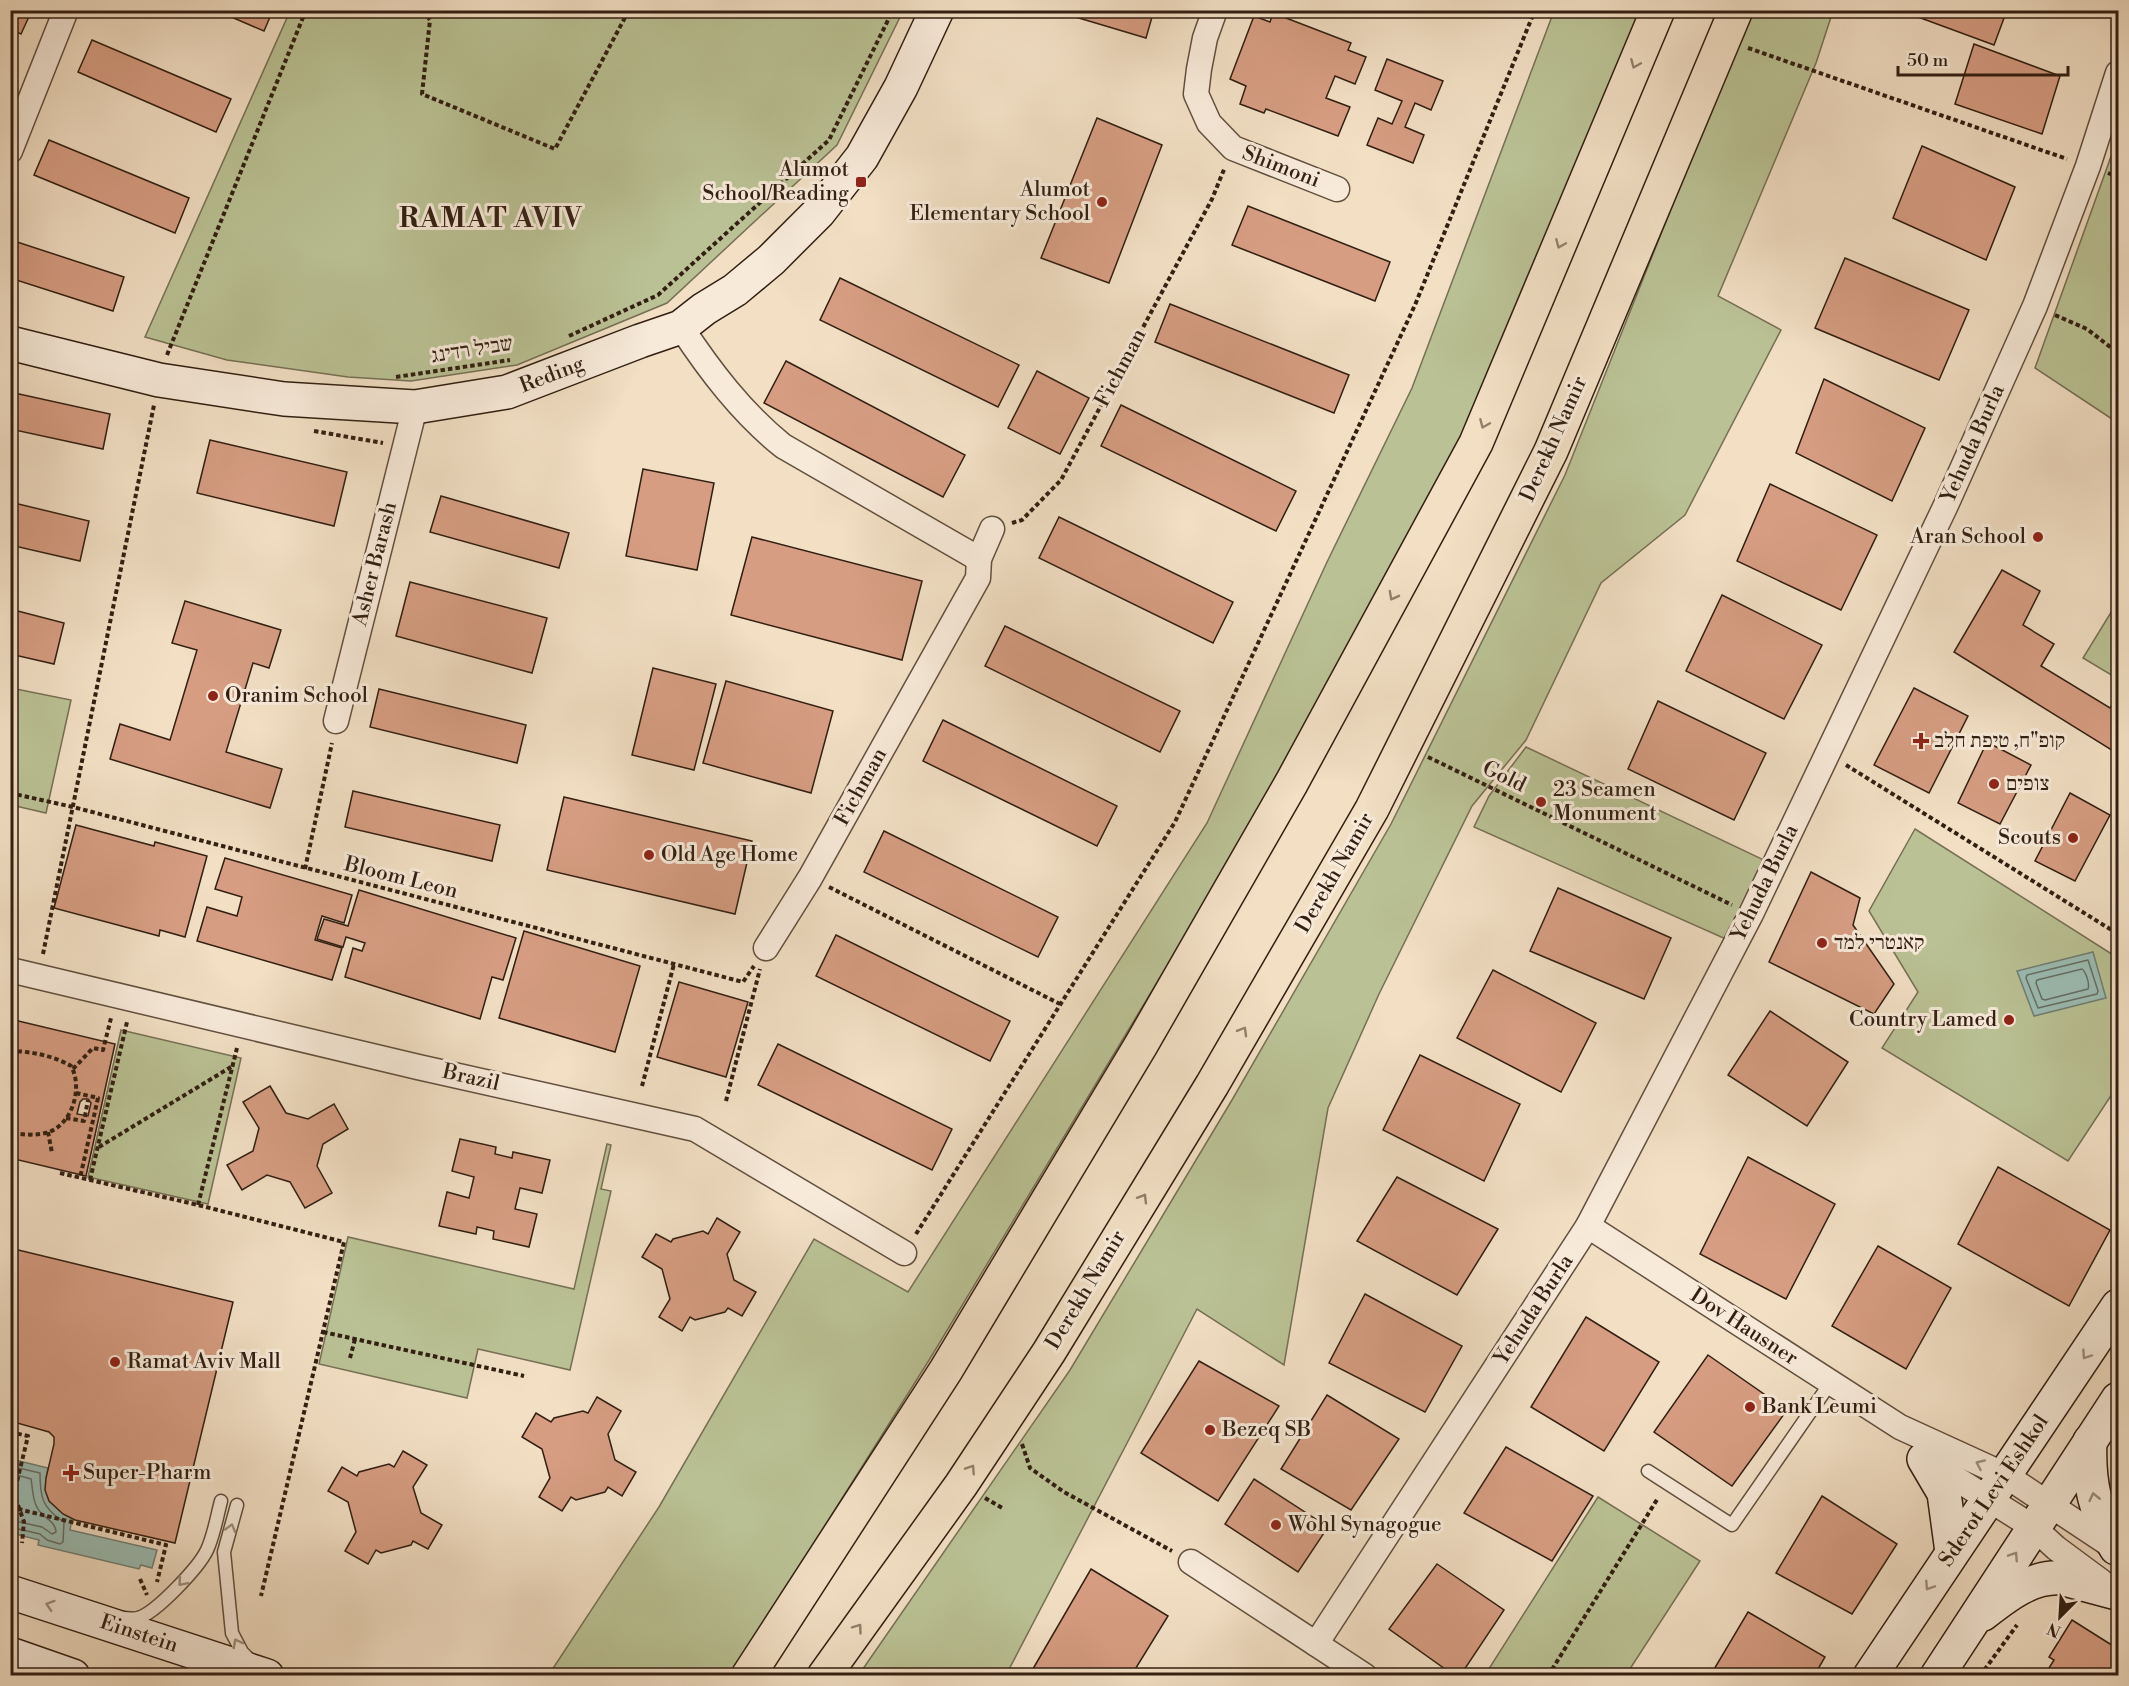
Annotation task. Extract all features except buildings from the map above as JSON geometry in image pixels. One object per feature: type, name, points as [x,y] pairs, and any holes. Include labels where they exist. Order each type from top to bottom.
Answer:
[{"type":"highway","points":[[748,1676],[952,1360],[1141,1045],[1292,782],[1476,443],[1658,10]]},
{"type":"highway","name":"Derekh Namir","points":[[824,1676],[961,1485],[1055,1342],[1212,1085],[1372,809],[1551,451],[1736,10]]},
{"type":"street","points":[[10,151],[66,10]]},
{"type":"street","name":"Reding","points":[[10,343],[159,380],[284,399],[400,406],[507,392],[681,327],[704,309],[735,290],[771,260],[819,212],[861,157],[901,87],[937,10]]},
{"type":"street","name":"Shimoni","points":[[1215,10],[1205,38],[1196,94],[1209,123],[1233,148],[1337,189]]},
{"type":"street","name":"Yehuda Burla","points":[[1316,1644],[1588,1226],[1751,914],[1946,505],[2034,306],[2088,166],[2118,73]]},
{"type":"street","points":[[681,327],[697,352],[739,405],[783,446],[979,559]]},
{"type":"street","name":"Asher Barash","points":[[336,721],[400,406]]},
{"type":"street","name":"Fichman","points":[[766,948],[810,878],[978,578],[979,559],[992,529]]},
{"type":"street","name":"Brazil","points":[[10,970],[418,1067],[694,1129],[904,1253]]},
{"type":"street","name":"Dov Hausner","points":[[1588,1226],[2041,1515]]},
{"type":"street","name":"Sderot Levi Eshkol","points":[[1870,1676],[2118,1306]]},
{"type":"street","points":[[1937,1676],[2118,1399]]},
{"type":"street","name":"Dov Hausner","points":[[1900,1427],[1924,1459],[1997,1487]]},
{"type":"street","points":[[2090,1441],[2089,1464],[2095,1503],[2103,1525],[2117,1549]]},
{"type":"street","points":[[1924,1459],[1944,1493],[1952,1552]]},
{"type":"street","points":[[2041,1515],[2117,1549]]},
{"type":"street","points":[[2041,1515],[2056,1548],[2118,1594]]},
{"type":"street","points":[[1191,1562],[1365,1676]]},
{"type":"street","points":[[1970,1624],[2005,1598],[2038,1580],[2061,1578],[2118,1594]]},
{"type":"street","name":"Einstein","points":[[10,1592],[266,1675]]},
{"type":"street","points":[[10,1654],[73,1676]]},
{"type":"lane","points":[[1648,1471],[1732,1525],[1831,1382]]},
{"type":"lane","points":[[90,1618],[138,1618],[154,1609],[171,1594],[207,1551],[221,1501]]},
{"type":"lane","points":[[237,1505],[224,1552],[232,1633],[242,1652],[266,1675]]},
{"type":"path","points":[[37,977],[159,380],[166,356],[306,10]]},
{"type":"path","points":[[423,10],[430,20],[422,94],[555,149],[628,10]]},
{"type":"path","points":[[564,339],[658,295],[830,140],[893,10]]},
{"type":"path","points":[[904,1253],[1175,822],[1415,304],[1535,10]]},
{"type":"path","points":[[1748,47],[2088,166]]},
{"type":"path","name":"Fichman","points":[[992,529],[1022,519],[1061,480],[1212,199],[1233,148]]},
{"type":"path","points":[[2034,306],[2086,329],[2118,353]]},
{"type":"path","name":"שביל רדינג","points":[[303,428],[382,444],[400,406],[384,378],[521,358]]},
{"type":"path","points":[[305,868],[336,721]]},
{"type":"path","name":"Gold","points":[[1405,745],[1751,914]]},
{"type":"path","points":[[1828,753],[2118,934]]},
{"type":"path","name":"Bloom Leon","points":[[10,793],[73,807],[743,982],[766,948]]},
{"type":"path","points":[[810,878],[1060,1004]]},
{"type":"path","points":[[726,1101],[766,948]]},
{"type":"path","points":[[642,1086],[674,964]]},
{"type":"path","points":[[73,1069],[93,1048],[103,1050],[111,1018]]},
{"type":"path","points":[[90,1180],[127,1022]]},
{"type":"path","points":[[198,1205],[237,1048]]},
{"type":"path","points":[[10,1051],[50,1057],[66,1062],[73,1069],[76,1080],[76,1093],[72,1106],[59,1126],[48,1132],[33,1134],[10,1132]]},
{"type":"path","points":[[98,1147],[232,1066]]},
{"type":"path","points":[[76,1093],[98,1098],[80,1178]]},
{"type":"path","points":[[66,1118],[84,1121],[88,1100]]},
{"type":"path","points":[[48,1132],[52,1153]]},
{"type":"path","points":[[60,1173],[344,1242],[261,1596]]},
{"type":"path","points":[[323,1332],[524,1376]]},
{"type":"path","points":[[350,1358],[355,1339]]},
{"type":"path","points":[[1011,1410],[1030,1468],[1064,1492],[1191,1562]]},
{"type":"path","points":[[10,1432],[28,1436],[14,1494],[24,1522],[22,1543]]},
{"type":"path","points":[[1548,1676],[1667,1483]]},
{"type":"path","points":[[18,1509],[166,1545],[157,1583]]},
{"type":"path","points":[[140,1579],[149,1599]]},
{"type":"green space","points":[[290,10],[903,11],[837,145],[667,303],[517,365],[411,381],[348,377],[227,360],[145,337]]},
{"type":"green space","points":[[1554,11],[1646,11],[1465,435],[1243,840],[931,1357],[731,1675],[548,1676],[659,1507],[814,1239],[908,1292],[1207,823],[1327,562],[1412,388]]},
{"type":"green space","points":[[1763,11],[1833,11],[1816,63],[1718,296],[1781,330],[1685,515],[1601,583],[1526,740],[1472,806],[1379,994],[1328,1108],[1284,1365],[1197,1309],[1006,1675],[858,1676],[1070,1370],[1232,1100],[1391,824],[1565,475],[1747,18]]},
{"type":"green space","points":[[2118,137],[2118,423],[2035,368]]},
{"type":"green space","points":[[2118,601],[2118,679],[2083,658]]},
{"type":"green space","points":[[11,688],[71,700],[46,813],[11,805]]},
{"type":"green space","points":[[1526,747],[1766,861],[1728,940],[1474,827],[1489,796]]},
{"type":"green space","name":"Country Lamed","points":[[1915,829],[2118,958],[2118,1085],[2068,1161],[1882,1048],[1918,992],[1869,911]]},
{"type":"green space","points":[[121,1030],[241,1058],[208,1204],[88,1177]]},
{"type":"green space","points":[[607,1144],[611,1145],[601,1189],[611,1191],[570,1370],[478,1349],[467,1398],[319,1364],[348,1237],[574,1289]]},
{"type":"green space","points":[[1598,1497],[1700,1561],[1626,1675],[1485,1675]]},
{"type":"water","points":[[2093,952],[2106,998],[2034,1016],[2017,971]]},
{"type":"water","points":[[11,1459],[48,1468],[47,1492],[53,1504],[72,1518],[70,1530],[157,1550],[152,1568],[141,1565],[139,1569],[38,1545],[39,1540],[11,1533]]},
{"type":"place","name":"Alumot School/Reading","points":[[861,182]]},
{"type":"place","name":"Alumot Elementary School","points":[[1102,202]]},
{"type":"place","name":"Aran School","points":[[2038,537]]},
{"type":"place","name":"Oranim School","points":[[213,696]]},
{"type":"place","name":"קופ\"ח, טיפת חלב","points":[[1921,741]]},
{"type":"place","name":"צופים","points":[[1994,784]]},
{"type":"place","name":"23 Seamen Monument","points":[[1541,802]]},
{"type":"place","name":"Scouts","points":[[2073,838]]},
{"type":"place","name":"Old Age Home","points":[[649,855]]},
{"type":"place","name":"קאנטרי למד","points":[[1822,943]]},
{"type":"place","name":"Country Lamed","points":[[2009,1020]]},
{"type":"place","name":"Ramat Aviv Mall","points":[[115,1362]]},
{"type":"place","name":"Bank Leumi","points":[[1750,1407]]},
{"type":"place","name":"Bezeq SB","points":[[1210,1430]]},
{"type":"place","name":"Super-Pharm","points":[[71,1473]]},
{"type":"place","name":"Wohl Synagogue","points":[[1276,1525]]},
{"type":"district","name":"RAMAT AVIV","points":[[491,219]]}]
